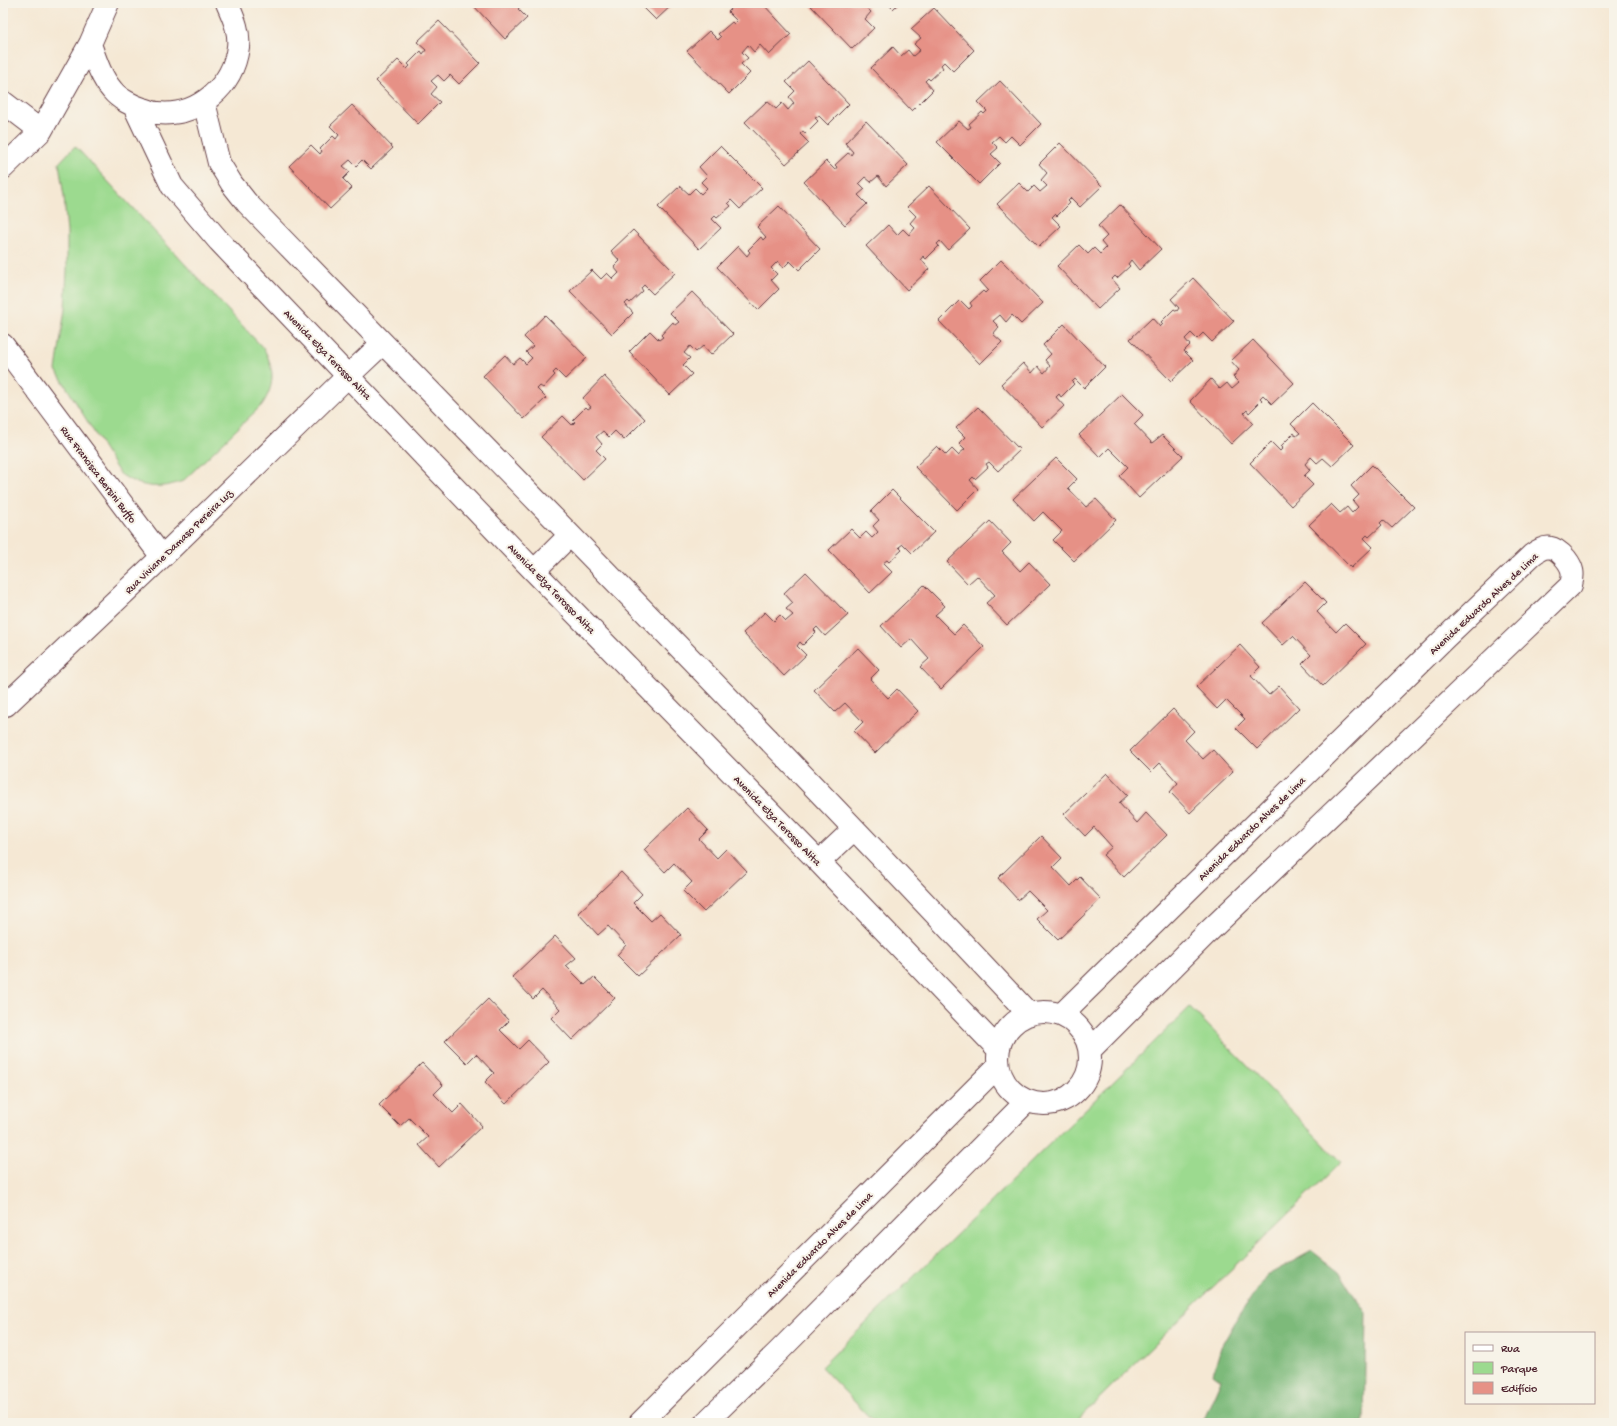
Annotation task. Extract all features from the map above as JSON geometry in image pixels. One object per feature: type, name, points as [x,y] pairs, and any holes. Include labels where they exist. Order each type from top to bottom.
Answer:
[{"type":"street","points":[[3,168],[41,130],[90,44],[108,3]]},
{"type":"street","points":[[90,44],[100,71],[113,92],[134,106],[158,113],[182,112],[204,102],[221,87],[233,68],[238,45],[236,23],[227,3]]},
{"type":"street","points":[[3,102],[41,130]]},
{"type":"street","points":[[204,102],[219,163],[232,184],[247,203],[854,829],[1029,1014]]},
{"type":"street","name":"Avenida Elza Terosso Alita","points":[[134,106],[172,186],[219,241],[534,571],[819,862],[998,1058]]},
{"type":"street","name":"Rua Viviane Damaso Pereira Luz","points":[[6,705],[162,557],[383,343]]},
{"type":"street","name":"Rua Francisca Bersini Buffo","points":[[3,345],[162,557]]},
{"type":"street","points":[[534,571],[570,535]]},
{"type":"street","name":"Avenida Eduardo Alves de Lima","points":[[1061,1015],[1440,643],[1532,555],[1546,547],[1554,548],[1560,552],[1570,564],[1573,571],[1571,585],[1206,934],[1090,1050]]},
{"type":"street","points":[[819,862],[854,829]]},
{"type":"street","points":[[1044,1012],[1061,1015],[1074,1023],[1084,1035],[1090,1050],[1089,1066],[1084,1082],[1073,1094],[1059,1102],[1043,1105],[1027,1101],[1014,1093],[1003,1081],[998,1058],[1004,1034],[1014,1022],[1029,1014],[1044,1012]]},
{"type":"street","name":"Avenida Eduardo Alves de Lima","points":[[640,1423],[998,1058]]},
{"type":"street","points":[[705,1423],[778,1352],[1027,1101]]},
{"type":"green space","points":[[75,146],[264,349],[268,357],[272,377],[269,391],[262,405],[183,481],[174,484],[166,486],[150,486],[134,482],[119,473],[56,370],[65,309],[67,270],[67,232],[59,163]]},
{"type":"green space","points":[[1190,1007],[1341,1162],[1074,1423],[875,1423],[821,1367]]},
{"type":"green space","points":[[1312,1251],[1339,1272],[1366,1314],[1364,1423],[1202,1423],[1221,1380],[1213,1374],[1221,1347],[1238,1317],[1266,1276]]},
{"type":"building","points":[[471,3],[524,3],[518,9],[527,18],[505,39]]},
{"type":"building","points":[[639,3],[674,3],[656,20]]},
{"type":"building","points":[[737,3],[762,3],[791,34],[769,55],[760,45],[754,52],[748,45],[742,52],[748,58],[741,64],[750,73],[729,94],[687,51],[709,31],[718,40],[721,37],[718,34],[732,22],[734,24],[737,21],[728,12]]},
{"type":"building","points":[[814,3],[869,3],[866,7],[871,12],[865,19],[874,28],[852,49],[811,6]]},
{"type":"building","points":[[887,3],[899,3],[893,9]]},
{"type":"building","points":[[934,8],[974,50],[953,71],[944,62],[941,65],[943,68],[930,80],[928,78],[925,81],[933,90],[912,111],[871,68],[893,47],[901,56],[908,50],[913,56],[920,50],[914,44],[921,38],[911,29]]},
{"type":"building","points":[[439,21],[480,63],[459,84],[450,75],[444,81],[438,75],[431,81],[437,87],[431,94],[440,102],[418,124],[376,81],[398,60],[407,69],[410,66],[408,64],[421,51],[423,54],[426,50],[417,42]]},
{"type":"building","points":[[808,61],[849,104],[828,125],[819,116],[815,118],[818,121],[805,134],[803,131],[800,134],[809,143],[786,164],[745,122],[767,101],[776,109],[782,103],[788,110],[794,103],[789,97],[795,91],[786,82]]},
{"type":"building","points":[[1000,81],[1041,124],[1020,145],[1011,136],[1005,142],[999,136],[992,142],[998,148],[991,154],[1000,163],[979,184],[937,142],[959,121],[968,129],[971,127],[969,124],[982,112],[984,114],[987,111],[978,102]]},
{"type":"building","points":[[352,105],[393,148],[371,169],[362,160],[356,166],[350,160],[343,166],[350,172],[343,179],[352,188],[330,209],[289,166],[311,145],[320,154],[322,151],[320,149],[333,136],[336,139],[339,135],[330,126]]},
{"type":"building","points":[[866,121],[908,165],[886,186],[878,176],[871,182],[865,177],[859,183],[865,189],[858,195],[867,204],[845,225],[804,182],[826,161],[835,170],[837,167],[835,165],[848,153],[851,155],[853,152],[845,143]]},
{"type":"building","points":[[1060,143],[1102,186],[1080,207],[1071,198],[1068,201],[1070,203],[1057,216],[1055,214],[1052,217],[1061,226],[1039,247],[997,204],[1019,183],[1028,192],[1034,186],[1040,192],[1047,186],[1041,180],[1047,173],[1039,164]]},
{"type":"building","points":[[720,146],[762,188],[740,209],[731,200],[728,203],[731,206],[717,218],[715,216],[712,219],[721,228],[699,249],[658,207],[680,186],[689,194],[695,188],[701,194],[707,188],[701,182],[707,176],[699,167]]},
{"type":"building","points":[[929,186],[970,229],[948,250],[940,241],[937,244],[939,246],[926,259],[923,256],[921,259],[929,269],[907,290],[866,246],[888,225],[897,235],[903,229],[909,235],[915,228],[910,223],[916,216],[907,207]]},
{"type":"building","points":[[1120,205],[1161,249],[1139,270],[1131,260],[1128,264],[1130,266],[1117,278],[1115,276],[1112,279],[1120,288],[1098,309],[1057,266],[1079,245],[1088,254],[1094,248],[1100,254],[1106,248],[1101,242],[1107,236],[1098,226]]},
{"type":"building","points":[[779,206],[820,249],[799,270],[790,261],[783,268],[778,261],[771,268],[777,274],[771,280],[779,289],[758,310],[717,267],[738,246],[747,256],[750,252],[748,250],[761,237],[763,240],[766,237],[757,227]]},
{"type":"building","points":[[633,230],[675,273],[653,294],[644,285],[641,288],[643,291],[630,303],[628,301],[625,304],[633,313],[612,334],[570,291],[592,270],[601,279],[607,273],[613,279],[619,273],[614,267],[620,261],[611,251]]},
{"type":"building","points":[[1001,260],[1043,303],[1021,324],[1012,315],[1006,322],[1000,315],[993,321],[999,327],[993,334],[1002,342],[980,364],[939,321],[960,300],[969,309],[972,306],[970,303],[983,291],[985,293],[988,290],[980,281]]},
{"type":"building","points":[[1193,278],[1234,321],[1212,342],[1203,333],[1197,339],[1191,333],[1185,339],[1190,345],[1184,351],[1193,360],[1171,381],[1130,339],[1152,318],[1160,327],[1163,324],[1161,322],[1174,309],[1177,311],[1179,308],[1171,299]]},
{"type":"building","points":[[692,292],[733,334],[711,355],[703,346],[696,352],[690,346],[684,353],[690,358],[683,365],[692,374],[670,395],[629,352],[650,331],[659,340],[663,337],[661,335],[673,322],[675,325],[679,322],[670,313]]},
{"type":"building","points":[[545,315],[587,358],[565,379],[556,370],[553,373],[555,375],[543,388],[540,386],[537,389],[546,398],[524,419],[483,376],[505,355],[513,364],[520,358],[526,364],[532,358],[526,352],[533,346],[524,337]]},
{"type":"building","points":[[1064,324],[1105,367],[1084,388],[1075,379],[1072,382],[1074,384],[1061,397],[1059,394],[1056,397],[1064,406],[1042,427],[1001,384],[1023,363],[1032,373],[1038,366],[1044,373],[1050,366],[1045,360],[1051,354],[1043,345]]},
{"type":"building","points":[[1253,340],[1294,383],[1272,404],[1263,395],[1260,398],[1262,400],[1249,413],[1247,410],[1244,413],[1253,423],[1231,444],[1190,401],[1211,379],[1220,389],[1227,383],[1232,389],[1239,383],[1233,377],[1239,370],[1231,361]]},
{"type":"building","points":[[604,376],[645,419],[624,440],[615,431],[609,437],[603,431],[596,437],[602,444],[596,450],[605,459],[583,480],[541,437],[563,416],[572,425],[575,422],[573,420],[586,407],[588,409],[591,407],[583,398]]},
{"type":"building","points":[[1122,394],[1143,415],[1134,424],[1152,443],[1162,435],[1183,456],[1139,498],[1119,476],[1128,467],[1109,448],[1100,457],[1079,435]]},
{"type":"building","points":[[1312,403],[1354,445],[1332,466],[1323,458],[1317,463],[1311,457],[1305,464],[1310,470],[1304,476],[1313,485],[1291,506],[1250,463],[1271,442],[1280,451],[1283,448],[1281,446],[1294,433],[1296,436],[1300,433],[1291,424]]},
{"type":"building","points":[[978,407],[1020,450],[998,471],[989,462],[986,464],[988,467],[975,479],[973,477],[970,480],[978,489],[957,510],[915,467],[937,446],[946,455],[952,449],[958,455],[965,449],[959,443],[965,437],[956,428]]},
{"type":"building","points":[[1056,458],[1077,479],[1068,488],[1086,507],[1096,499],[1116,520],[1074,561],[1053,540],[1062,531],[1043,512],[1034,521],[1013,499]]},
{"type":"building","points":[[1372,465],[1414,507],[1392,528],[1383,520],[1380,523],[1382,525],[1369,537],[1367,535],[1364,538],[1373,547],[1351,568],[1309,525],[1331,504],[1340,513],[1347,507],[1352,513],[1358,507],[1353,501],[1359,495],[1351,486]]},
{"type":"building","points":[[892,490],[934,532],[912,553],[903,544],[899,547],[902,550],[889,562],[887,560],[883,563],[892,572],[870,593],[829,550],[851,529],[860,538],[866,532],[872,538],[878,532],[873,526],[879,520],[871,511]]},
{"type":"building","points":[[990,521],[1011,543],[1002,552],[1020,571],[1029,562],[1050,584],[1007,625],[986,603],[995,595],[977,576],[968,584],[947,562]]},
{"type":"building","points":[[806,572],[848,615],[825,636],[817,627],[814,630],[816,632],[803,645],[800,642],[797,646],[806,655],[784,676],[743,633],[765,612],[774,621],[780,615],[786,621],[793,615],[786,609],[793,603],[784,593]]},
{"type":"building","points":[[1305,582],[1326,603],[1317,612],[1336,632],[1345,623],[1366,644],[1323,686],[1302,664],[1311,655],[1293,636],[1283,645],[1262,623]]},
{"type":"building","points":[[924,585],[945,606],[935,615],[954,634],[963,625],[984,647],[941,689],[920,667],[929,659],[911,639],[901,648],[881,626]]},
{"type":"building","points":[[1240,645],[1260,667],[1251,676],[1269,695],[1279,686],[1299,708],[1257,749],[1236,728],[1245,719],[1226,700],[1217,709],[1196,687]]},
{"type":"building","points":[[858,648],[879,670],[870,679],[888,698],[897,689],[918,711],[875,753],[854,731],[863,722],[845,703],[835,712],[814,690]]},
{"type":"building","points":[[1173,709],[1194,731],[1185,740],[1203,759],[1213,750],[1233,772],[1190,813],[1170,792],[1178,783],[1160,763],[1151,772],[1130,751]]},
{"type":"building","points":[[1107,773],[1128,795],[1119,803],[1137,823],[1146,813],[1167,835],[1124,877],[1103,855],[1112,847],[1094,827],[1085,836],[1064,814]]},
{"type":"building","points":[[687,808],[708,830],[699,839],[717,858],[726,849],[747,871],[704,912],[683,891],[692,882],[674,863],[665,872],[644,850]]},
{"type":"building","points":[[1041,836],[1062,858],[1053,867],[1071,886],[1080,877],[1101,899],[1058,940],[1037,919],[1047,910],[1028,891],[1018,900],[998,878]]},
{"type":"building","points":[[621,872],[642,894],[633,903],[651,921],[660,913],[681,935],[638,976],[617,955],[626,945],[608,926],[598,935],[578,913]]},
{"type":"building","points":[[555,936],[576,958],[566,966],[585,985],[594,977],[615,998],[572,1040],[551,1018],[560,1009],[542,990],[533,999],[512,977]]},
{"type":"building","points":[[488,999],[509,1021],[500,1030],[519,1049],[528,1040],[549,1062],[506,1104],[485,1082],[494,1073],[476,1054],[467,1063],[445,1041]]},
{"type":"building","points":[[422,1063],[443,1085],[434,1094],[453,1113],[462,1104],[482,1126],[439,1167],[419,1145],[428,1137],[409,1118],[400,1126],[379,1105]]}]
